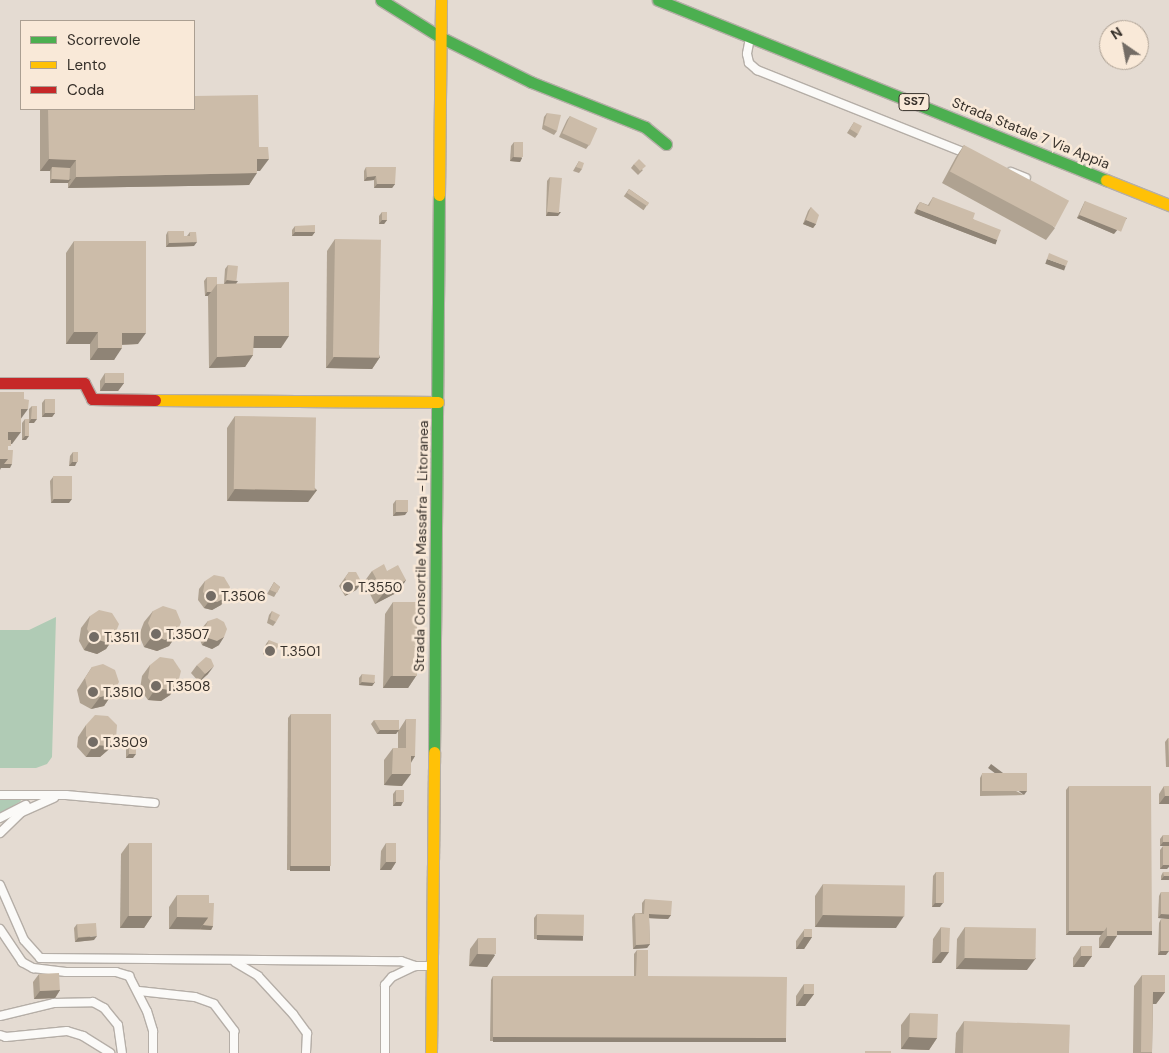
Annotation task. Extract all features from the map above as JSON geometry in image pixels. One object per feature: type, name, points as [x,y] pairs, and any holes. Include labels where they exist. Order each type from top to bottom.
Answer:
[{"type":"street","points":[[381,0],[442,38],[532,82],[645,127],[666,144]]},
{"type":"street","name":"Strada Consortile Massafra - Litoranea","points":[[431,1053],[441,0]]},
{"type":"street","name":"Strada Statale 7 Via Appia","points":[[658,0],[1169,205]]},
{"type":"street","points":[[0,382],[84,383],[92,399],[438,402]]},
{"type":"lane","points":[[751,36],[747,54],[749,63],[757,70],[981,159]]},
{"type":"lane","points":[[999,166],[1026,178]]},
{"type":"lane","points":[[0,795],[66,795],[155,803]]},
{"type":"lane","points":[[0,818],[37,799],[66,795]]},
{"type":"lane","points":[[0,833],[22,812],[49,799],[66,795]]},
{"type":"lane","points":[[0,885],[24,940],[40,958],[402,961],[415,966],[432,966]]},
{"type":"lane","points":[[0,929],[22,962],[34,968],[66,972],[116,972],[129,976],[139,991],[153,1031],[152,1053]]},
{"type":"lane","points":[[226,959],[244,964],[258,976],[293,1014],[307,1033],[306,1053]]},
{"type":"lane","points":[[385,1053],[385,985],[392,977],[415,966]]},
{"type":"lane","points":[[139,991],[195,997],[214,1004],[234,1031],[234,1053]]},
{"type":"lane","points":[[0,1016],[54,1003],[93,1002],[104,1008],[118,1025],[122,1053]]},
{"type":"lane","points":[[0,1035],[6,1037],[67,1031],[83,1036],[110,1053]]},
{"type":"green space","points":[[56,617],[52,757],[47,764],[36,768],[0,768],[0,630],[29,630]]},
{"type":"green space","points":[[0,798],[20,799],[21,801],[0,814]]},
{"type":"building","points":[[258,95],[259,147],[268,147],[269,159],[257,159],[257,173],[76,177],[76,160],[49,159],[48,110],[195,110],[195,96]]},
{"type":"building","points":[[547,113],[561,115],[557,131],[544,125]]},
{"type":"building","points":[[570,116],[597,128],[590,146],[562,133]]},
{"type":"building","points":[[854,122],[862,126],[858,134],[850,129]]},
{"type":"building","points":[[514,142],[523,142],[523,157],[514,157]]},
{"type":"building","points":[[964,145],[1069,201],[1055,227],[950,171]]},
{"type":"building","points":[[639,159],[646,166],[640,171],[634,164]]},
{"type":"building","points":[[579,161],[584,163],[582,169],[576,167]]},
{"type":"building","points":[[52,167],[70,168],[69,180],[51,179]]},
{"type":"building","points":[[366,167],[396,167],[395,184],[377,184],[376,176],[367,177]]},
{"type":"building","points":[[550,177],[562,178],[559,213],[547,212]]},
{"type":"building","points":[[629,189],[649,203],[647,206],[627,193]]},
{"type":"building","points":[[933,197],[975,213],[973,219],[1001,230],[997,240],[917,209],[920,202],[929,206]]},
{"type":"building","points":[[1085,201],[1127,218],[1121,232],[1079,215]]},
{"type":"building","points":[[811,207],[819,215],[816,224],[806,220]]},
{"type":"building","points":[[382,212],[387,212],[387,220],[382,220]]},
{"type":"building","points":[[315,225],[315,232],[295,232],[295,226]]},
{"type":"building","points":[[168,231],[184,231],[184,236],[190,236],[190,232],[196,232],[197,242],[169,243]]},
{"type":"building","points":[[335,239],[381,240],[379,358],[333,357]]},
{"type":"building","points":[[74,241],[146,241],[146,333],[122,333],[122,348],[98,348],[98,332],[74,332]]},
{"type":"building","points":[[1049,253],[1068,261],[1066,266],[1047,259]]},
{"type":"building","points":[[228,265],[238,266],[236,281],[226,280]]},
{"type":"building","points":[[207,277],[217,277],[217,284],[211,292],[207,292]]},
{"type":"building","points":[[289,282],[289,336],[254,336],[253,355],[217,357],[217,284]]},
{"type":"building","points":[[105,373],[124,373],[124,383],[105,383]]},
{"type":"building","points":[[0,392],[24,392],[24,399],[29,400],[28,409],[21,409],[21,432],[8,432],[8,459],[0,459]]},
{"type":"building","points":[[45,399],[55,399],[55,413],[45,413]]},
{"type":"building","points":[[32,406],[37,406],[37,419],[31,419]]},
{"type":"building","points":[[235,416],[316,417],[315,490],[234,489]]},
{"type":"building","points":[[25,419],[29,419],[29,436],[25,436]]},
{"type":"building","points":[[8,440],[11,440],[11,446],[8,446]]},
{"type":"building","points":[[8,450],[13,450],[12,464],[4,464],[8,459]]},
{"type":"building","points":[[73,452],[78,452],[78,462],[73,462]]},
{"type":"building","points":[[53,476],[72,476],[72,499],[53,499]]},
{"type":"building","points":[[396,500],[408,500],[408,512],[396,512]]},
{"type":"building","points":[[384,564],[387,571],[398,565],[406,580],[384,593],[372,571]]},
{"type":"building","points":[[349,572],[356,572],[362,583],[351,588],[345,578]]},
{"type":"building","points":[[214,575],[224,577],[230,587],[227,597],[217,602],[210,600],[203,592],[205,581]]},
{"type":"building","points":[[274,582],[280,587],[277,593],[270,590]]},
{"type":"building","points":[[393,602],[417,602],[417,676],[393,676]]},
{"type":"building","points":[[163,606],[176,610],[181,622],[177,634],[165,640],[153,635],[148,623],[153,611]]},
{"type":"building","points":[[99,610],[112,613],[119,624],[114,637],[105,642],[92,638],[87,629],[90,616]]},
{"type":"building","points":[[272,611],[280,615],[276,622],[270,619]]},
{"type":"building","points":[[217,618],[224,622],[227,629],[224,637],[217,641],[208,638],[204,630],[208,621]]},
{"type":"building","points":[[269,640],[279,644],[275,653],[266,650]]},
{"type":"building","points":[[160,657],[173,659],[181,671],[178,683],[169,690],[156,688],[148,678],[150,665]]},
{"type":"building","points":[[206,657],[211,659],[214,666],[205,674],[197,665]]},
{"type":"building","points":[[103,664],[115,670],[119,682],[112,694],[100,697],[88,691],[85,678],[92,667]]},
{"type":"building","points":[[362,674],[375,675],[374,683],[361,682]]},
{"type":"building","points":[[291,714],[331,714],[331,866],[291,866]]},
{"type":"building","points":[[95,715],[108,716],[117,725],[116,739],[108,746],[94,745],[86,736],[86,725]]},
{"type":"building","points":[[406,719],[416,719],[415,756],[411,756],[411,774],[392,774],[393,748],[406,748]]},
{"type":"building","points":[[374,720],[399,720],[399,730],[380,730]]},
{"type":"building","points":[[129,743],[136,743],[136,754],[129,754]]},
{"type":"building","points":[[982,773],[1027,773],[1027,791],[982,791]]},
{"type":"building","points":[[1069,786],[1151,786],[1152,931],[1117,931],[1117,927],[1107,927],[1104,931],[1069,931]]},
{"type":"building","points":[[1164,786],[1169,786],[1169,796],[1165,796]]},
{"type":"building","points":[[396,790],[404,790],[404,802],[396,802]]},
{"type":"building","points":[[1163,835],[1169,835],[1169,842],[1163,842]]},
{"type":"building","points":[[129,843],[152,843],[152,916],[129,916]]},
{"type":"building","points":[[386,843],[396,843],[396,862],[386,862]]},
{"type":"building","points":[[1163,846],[1169,846],[1169,865],[1163,865]]},
{"type":"building","points":[[936,872],[944,872],[944,903],[936,903]]},
{"type":"building","points":[[1163,872],[1169,872],[1169,876],[1164,876]]},
{"type":"building","points":[[823,884],[905,885],[904,916],[822,915]]},
{"type":"building","points":[[1161,892],[1169,892],[1169,914],[1161,914]]},
{"type":"building","points":[[177,895],[209,895],[209,917],[177,917]]},
{"type":"building","points":[[645,899],[672,901],[671,915],[649,914],[650,944],[636,945],[635,913],[644,914]]},
{"type":"building","points":[[209,903],[214,903],[213,926],[203,925],[208,918]]},
{"type":"building","points":[[537,914],[584,915],[584,936],[537,935]]},
{"type":"building","points":[[1161,919],[1169,919],[1169,951],[1161,951]]},
{"type":"building","points":[[96,923],[97,936],[78,937],[77,924]]},
{"type":"building","points":[[941,927],[950,928],[949,952],[941,952]]},
{"type":"building","points":[[965,927],[1036,928],[1035,959],[964,958]]},
{"type":"building","points":[[1107,927],[1117,927],[1117,936],[1107,936]]},
{"type":"building","points":[[804,929],[812,929],[812,937],[804,937]]},
{"type":"building","points":[[478,938],[496,938],[496,954],[478,954]]},
{"type":"building","points":[[1081,946],[1092,946],[1092,956],[1081,956]]},
{"type":"building","points":[[637,950],[648,950],[648,976],[787,977],[786,1038],[493,1037],[493,976],[636,976]]},
{"type":"building","points":[[59,973],[60,990],[40,991],[39,974]]},
{"type":"building","points":[[1142,975],[1165,975],[1165,992],[1153,992],[1152,1052],[1141,1052]]},
{"type":"building","points":[[804,984],[814,984],[814,994],[804,994]]},
{"type":"building","points":[[910,1013],[938,1014],[937,1038],[909,1037]]},
{"type":"building","points":[[964,1021],[1070,1025],[1069,1053],[963,1053]]},
{"type":"building","points":[[865,1051],[891,1051],[891,1053],[865,1053]]},
{"type":"traffic: fast","points":[[381,0],[442,38],[531,82],[645,127],[666,144]]},
{"type":"traffic: fast","points":[[658,0],[1106,180]]},
{"type":"traffic: fast","points":[[434,752],[439,195]]},
{"type":"traffic: slow","points":[[439,195],[441,0]]},
{"type":"traffic: slow","points":[[1106,180],[1169,205]]},
{"type":"traffic: slow","points":[[155,400],[438,402]]},
{"type":"traffic: slow","points":[[431,1053],[434,752]]},
{"type":"traffic: jam","points":[[0,383],[84,383],[92,399],[155,400]]},
{"type":"place","name":"T.3550","points":[[348,587]]},
{"type":"place","name":"T.3506","points":[[211,596]]},
{"type":"place","name":"T.3507","points":[[156,634]]},
{"type":"place","name":"T.3511","points":[[94,637]]},
{"type":"place","name":"T.3501","points":[[270,651]]},
{"type":"place","name":"T.3508","points":[[156,686]]},
{"type":"place","name":"T.3510","points":[[93,692]]},
{"type":"place","name":"T.3509","points":[[93,742]]}]
